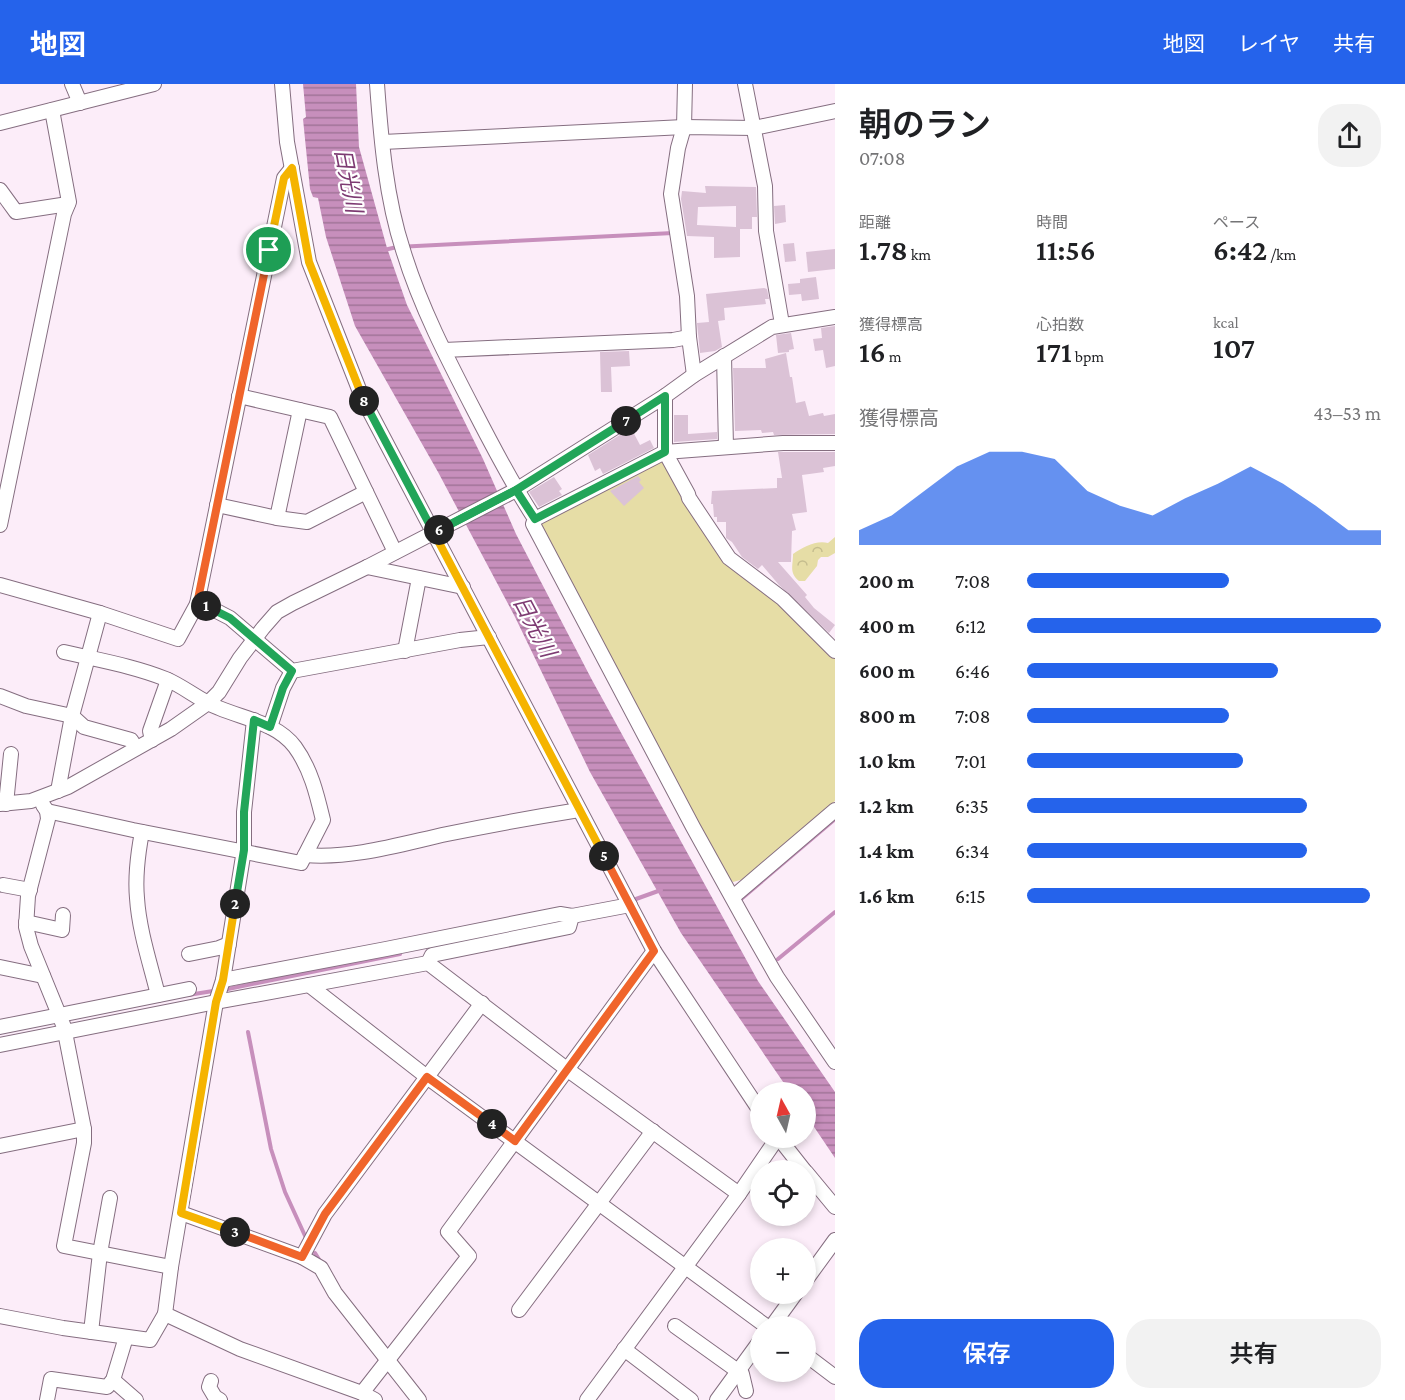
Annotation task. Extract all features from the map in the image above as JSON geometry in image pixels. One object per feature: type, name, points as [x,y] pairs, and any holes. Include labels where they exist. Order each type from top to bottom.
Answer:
[{"type":"street","points":[[72,84],[80,103]]},
{"type":"street","points":[[0,123],[80,103],[124,88],[154,84]]},
{"type":"street","points":[[282,84],[287,142],[309,262],[362,397],[654,951],[750,1096]]},
{"type":"street","points":[[377,84],[391,198],[402,250],[444,350],[516,490],[535,519]]},
{"type":"street","points":[[685,84],[684,127],[678,148],[671,194],[687,296],[694,375]]},
{"type":"street","points":[[746,84],[765,186],[766,231],[782,324]]},
{"type":"street","points":[[0,525],[64,214],[68,204],[52,110]]},
{"type":"street","points":[[383,142],[684,127],[754,128],[835,111]]},
{"type":"street","points":[[0,585],[100,613],[178,639],[197,604],[284,178],[292,168]]},
{"type":"street","points":[[0,190],[16,212],[68,204]]},
{"type":"street","points":[[11,754],[3,804],[32,801],[58,791],[171,729],[208,703],[219,692],[240,658],[277,612],[516,490],[772,327],[835,317]]},
{"type":"street","points":[[444,350],[673,340],[689,337]]},
{"type":"street","points":[[724,356],[726,447]]},
{"type":"street","points":[[239,396],[330,417],[395,552]]},
{"type":"street","points":[[665,396],[665,452],[689,498],[729,558],[783,599],[833,643]]},
{"type":"street","points":[[277,518],[300,410]]},
{"type":"street","points":[[834,1056],[777,977],[533,524],[535,519],[665,452],[783,443],[835,443]]},
{"type":"street","points":[[217,505],[307,522],[366,492]]},
{"type":"street","points":[[367,567],[463,587]]},
{"type":"street","points":[[405,651],[419,578]]},
{"type":"street","points":[[197,604],[201,603],[230,618],[292,671]]},
{"type":"street","points":[[58,791],[72,716],[100,613]]},
{"type":"street","points":[[292,671],[489,637]]},
{"type":"street","points":[[47,811],[301,863],[323,820],[315,786],[305,764],[294,746],[270,727],[208,703],[168,680],[64,652]]},
{"type":"street","points":[[270,727],[283,688],[292,671]]},
{"type":"street","points":[[152,740],[150,731],[168,680]]},
{"type":"street","points":[[0,696],[26,706],[72,716],[84,727],[131,740],[136,748]]},
{"type":"street","points":[[0,1316],[150,1340],[165,1314],[216,1002],[223,980],[244,850],[244,812],[254,720]]},
{"type":"street","points":[[235,772],[249,778]]},
{"type":"street","points":[[38,799],[47,811],[48,819],[30,890],[26,922],[31,946],[64,1027],[84,1129],[84,1143],[64,1246],[171,1267]]},
{"type":"street","points":[[305,855],[327,857],[368,851],[497,823],[579,810]]},
{"type":"street","points":[[733,897],[835,810]]},
{"type":"street","points":[[142,832],[138,849],[137,897],[140,922],[158,995]]},
{"type":"street","points":[[3,885],[30,890]]},
{"type":"street","points":[[223,980],[561,914],[572,916],[630,904]]},
{"type":"street","points":[[26,922],[62,930],[63,915]]},
{"type":"street","points":[[428,963],[432,955],[569,927],[572,916]]},
{"type":"street","points":[[189,954],[229,944]]},
{"type":"street","points":[[362,1393],[470,1256],[448,1232],[654,951]]},
{"type":"street","points":[[0,1045],[428,963],[568,1070],[739,1194]]},
{"type":"street","points":[[0,967],[43,976]]},
{"type":"street","points":[[309,984],[427,1077],[752,1316]]},
{"type":"street","points":[[0,1027],[189,989]]},
{"type":"street","points":[[302,1257],[325,1214],[482,1003]]},
{"type":"street","points":[[508,1023],[518,1012]]},
{"type":"street","points":[[0,1146],[84,1129]]},
{"type":"street","points":[[519,1310],[654,1131]]},
{"type":"street","points":[[586,1400],[770,1148]]},
{"type":"street","points":[[787,1148],[796,1160]]},
{"type":"street","points":[[816,1184],[835,1207]]},
{"type":"street","points":[[91,1332],[100,1253],[110,1198]]},
{"type":"street","points":[[181,1213],[302,1257],[321,1268],[335,1293],[418,1400]]},
{"type":"street","points":[[816,1266],[835,1240]]},
{"type":"street","points":[[165,1314],[240,1349],[362,1393],[375,1400]]},
{"type":"street","points":[[675,1326],[742,1374],[746,1391]]},
{"type":"street","points":[[47,1400],[51,1379],[107,1387],[113,1380],[126,1337]]},
{"type":"street","points":[[624,1349],[691,1400]]},
{"type":"street","points":[[717,1400],[750,1355]]},
{"type":"street","points":[[816,1363],[835,1377]]},
{"type":"street","points":[[113,1380],[136,1400]]},
{"type":"street","points":[[211,1381],[209,1387],[220,1400]]},
{"type":"green space","points":[[663,457],[685,495],[682,498],[715,546],[835,655],[835,801],[744,879],[733,882],[726,874],[541,527],[541,523]]},
{"type":"green space","points":[[835,537],[835,553],[828,557],[821,557],[805,581],[799,581],[793,572],[793,554],[814,543],[828,543]]},
{"type":"water","name":"日光川","points":[[303,84],[356,84],[359,147],[387,248],[407,305],[483,459],[516,534],[592,680],[758,981],[835,1092],[835,1158],[816,1130],[816,1082],[783,1082],[681,933],[590,772],[515,617],[438,472],[355,326],[326,237],[318,198],[313,197],[310,189],[303,119],[306,117]]},
{"type":"building","points":[[705,186],[756,187],[757,217],[752,217],[752,229],[740,229],[740,257],[714,258],[714,237],[687,236],[681,199],[682,191],[706,193]],"holes":[[[736,206],[736,227],[697,225],[698,207]]]},
{"type":"building","points":[[785,205],[786,222],[775,224],[774,206]]},
{"type":"building","points":[[794,243],[796,261],[785,262],[783,244]]},
{"type":"building","points":[[835,249],[835,269],[808,272],[806,252]]},
{"type":"building","points":[[816,277],[819,299],[802,301],[801,294],[789,295],[788,284],[800,283],[800,279]]},
{"type":"building","points":[[767,289],[769,299],[765,299],[766,304],[724,308],[725,320],[718,321],[722,347],[715,351],[700,353],[697,323],[709,322],[706,294]]},
{"type":"building","points":[[835,326],[835,366],[826,368],[823,350],[815,351],[813,339],[822,338],[821,328]]},
{"type":"building","points":[[791,333],[794,349],[778,353],[776,335]]},
{"type":"building","points":[[629,351],[630,366],[611,367],[612,392],[601,392],[600,352]]},
{"type":"building","points":[[786,353],[796,403],[805,401],[809,416],[823,413],[824,416],[835,414],[835,434],[774,435],[773,432],[762,433],[761,430],[735,431],[733,368],[766,368],[765,359]]},
{"type":"building","points":[[674,415],[688,415],[688,434],[717,432],[717,439],[674,442]]},
{"type":"building","points":[[631,428],[640,445],[650,440],[654,448],[603,474],[600,468],[595,471],[588,455]]},
{"type":"building","points":[[778,452],[835,452],[835,466],[823,468],[824,472],[802,475],[807,512],[792,514],[796,530],[792,531],[791,562],[778,562],[807,595],[805,597],[814,608],[835,625],[829,633],[779,585],[762,565],[758,569],[742,557],[732,542],[726,538],[726,522],[717,522],[717,517],[714,517],[713,504],[711,504],[712,491],[777,488],[777,478],[782,478]]},
{"type":"building","points":[[638,476],[644,488],[624,506],[610,491]]},
{"type":"building","points":[[554,477],[562,489],[559,491],[562,495],[539,507],[529,492]]},
{"type":"waterway","points":[[384,250],[397,247],[673,233]]},
{"type":"waterway","points":[[740,900],[835,819]]},
{"type":"waterway","points":[[636,899],[661,890]]},
{"type":"waterway","points":[[778,959],[835,912]]},
{"type":"waterway","points":[[228,989],[400,954]]},
{"type":"waterway","points":[[188,995],[213,991]]},
{"type":"waterway","points":[[248,1032],[271,1149],[285,1192],[306,1238]]},
{"type":"waterway","points":[[315,1253],[320,1261]]},
{"type":"route","points":[[269,250],[197,604],[201,603],[230,618],[292,671],[283,688],[270,727],[254,720],[244,812],[244,850],[181,1213],[302,1257],[325,1214],[427,1077],[515,1141],[654,951],[434,533],[516,490],[535,519],[665,452],[665,396],[516,490],[475,511],[434,533],[362,397],[309,262],[292,168],[284,178],[269,250]]}]
